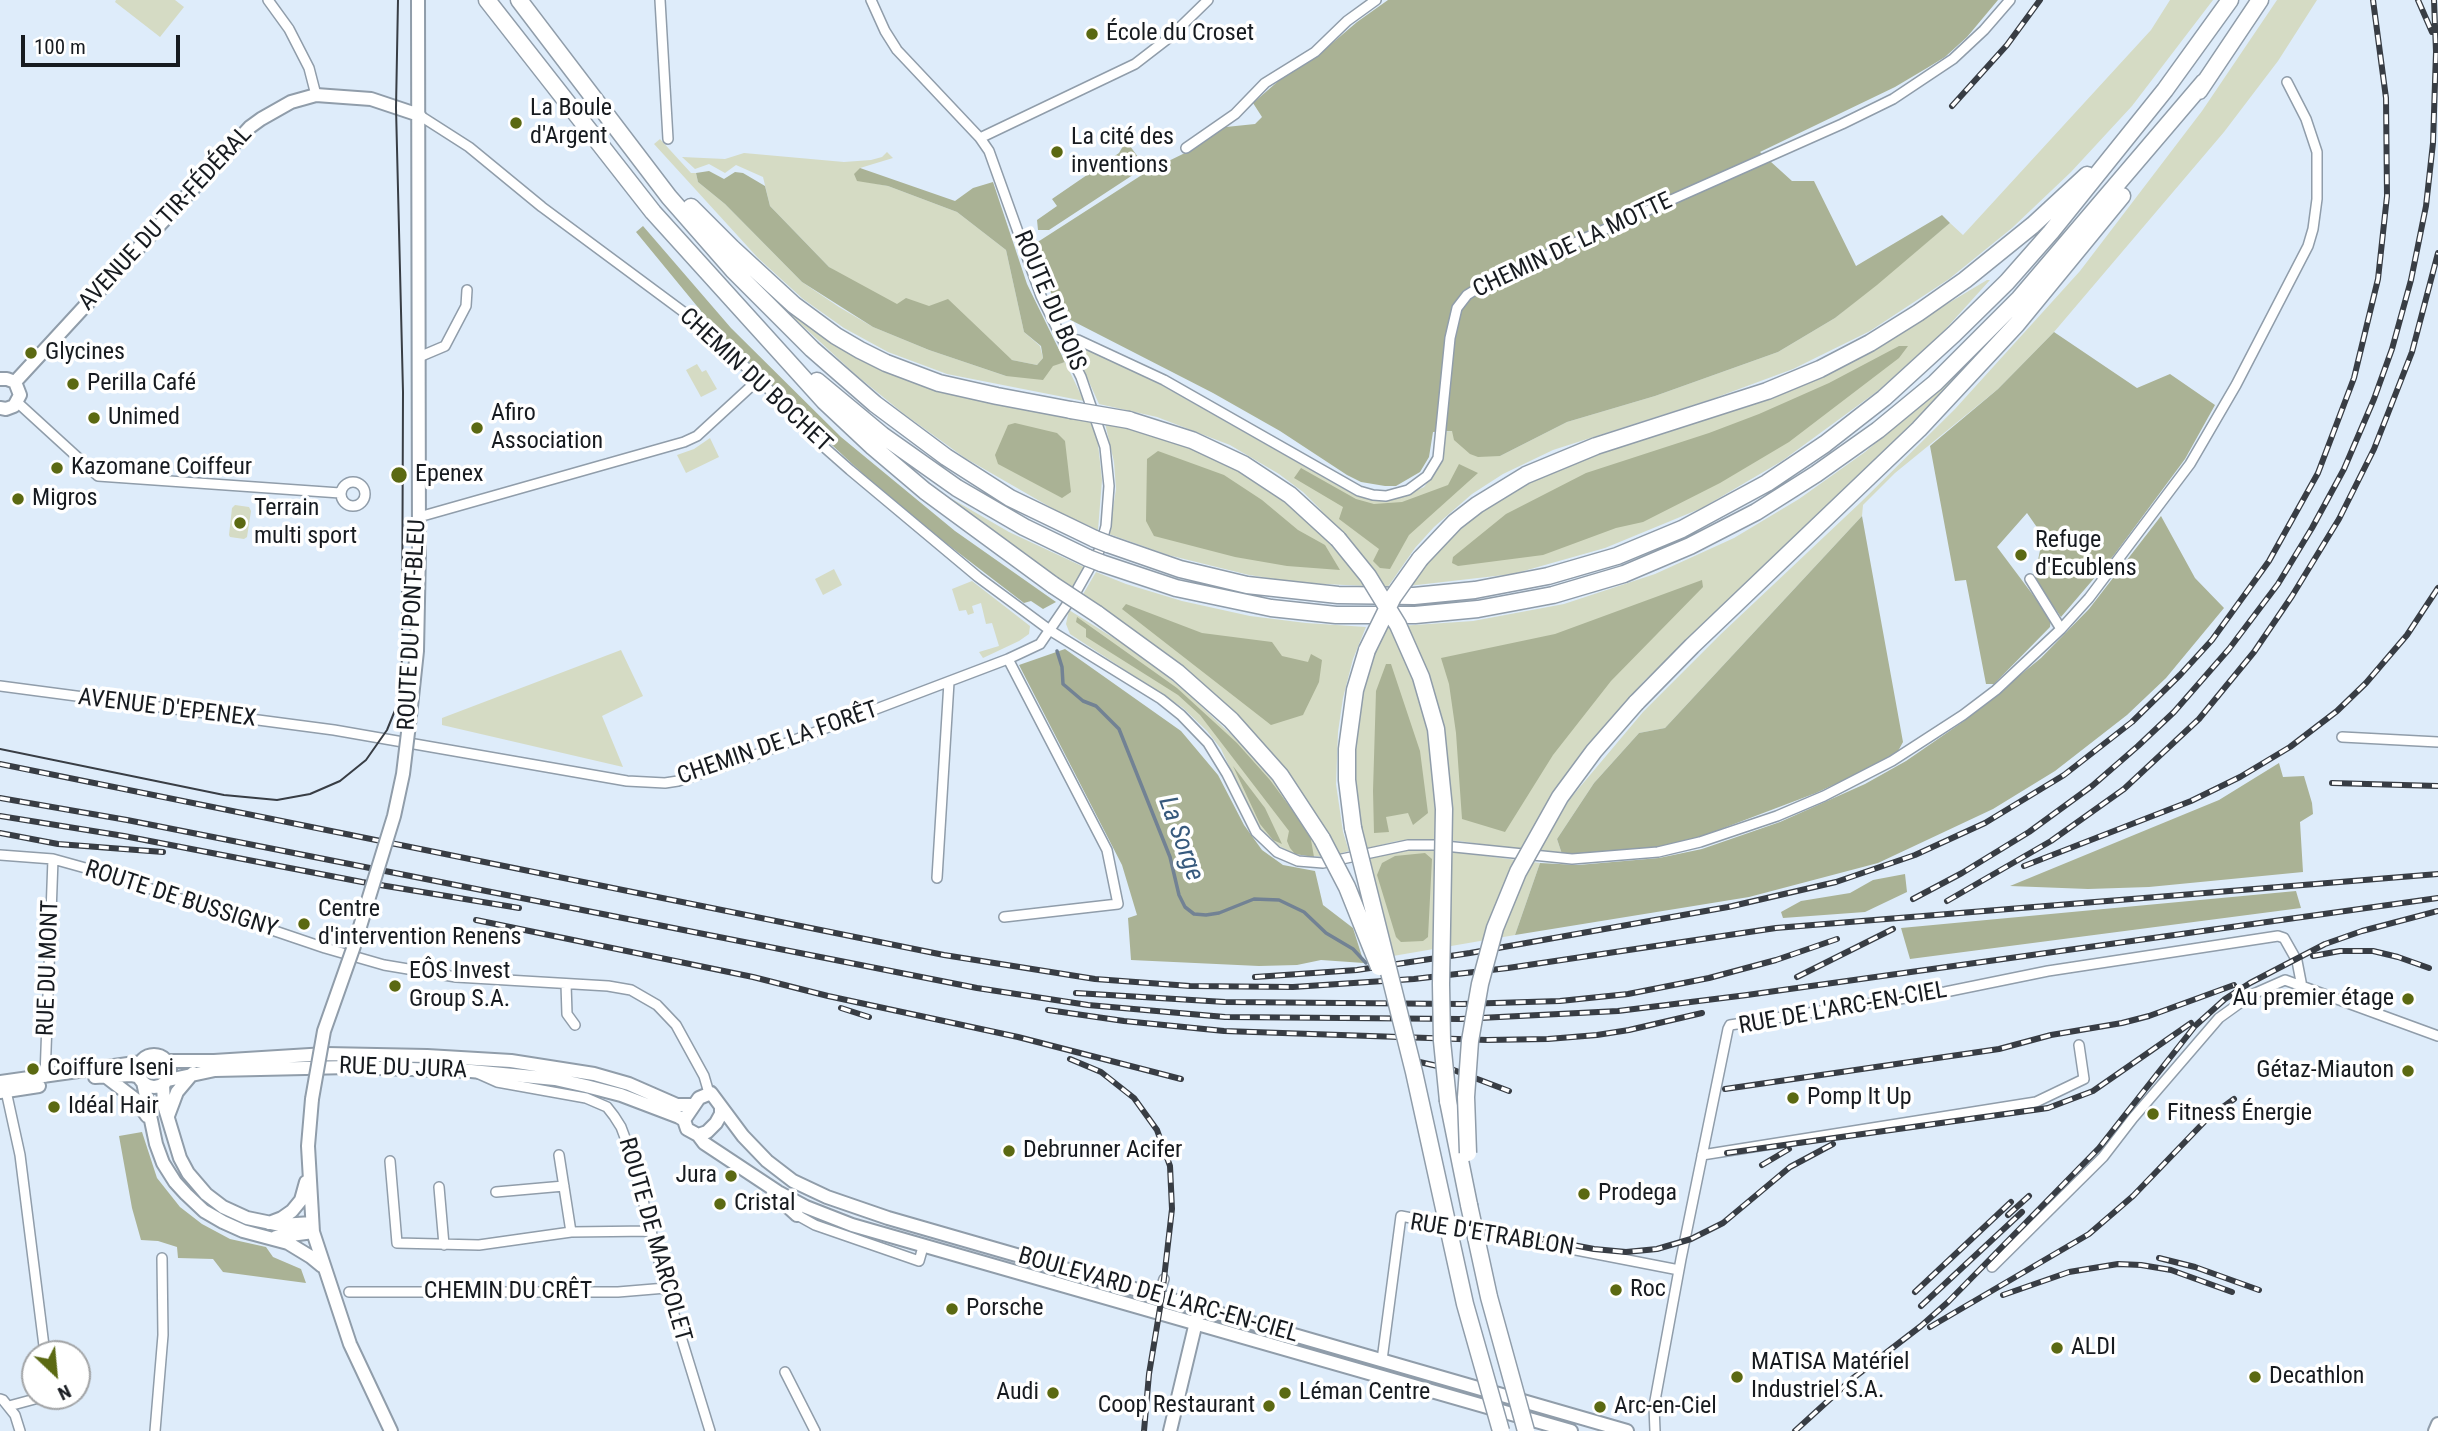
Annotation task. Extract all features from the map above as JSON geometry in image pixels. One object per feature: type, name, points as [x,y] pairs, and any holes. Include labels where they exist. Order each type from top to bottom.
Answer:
[{"type":"highway","points":[[487,0],[646,204],[824,401],[943,506],[1178,673],[1231,720],[1280,775],[1322,839],[1356,909],[1402,1026]]},
{"type":"highway","points":[[519,0],[627,144],[703,237],[750,288],[822,358],[894,419],[956,464],[1032,509],[1101,542],[1180,569],[1247,585],[1318,594],[1376,596],[1445,593],[1525,581],[1595,563],[1661,539],[1725,508],[1787,471],[1902,382],[1971,318],[2013,274],[2051,232],[2132,132],[2230,0]]},
{"type":"highway","points":[[1469,1205],[1466,1097],[1470,1041],[1480,984],[1496,928],[1518,872],[1550,813],[1594,751],[1636,703],[1706,632],[1879,469],[1992,352],[2087,242],[2141,172],[2260,0]]},
{"type":"highway","points":[[547,37],[687,203],[766,280],[826,329],[886,363],[930,380],[1129,421],[1192,440],[1243,464],[1301,504],[1338,539],[1368,576],[1398,625],[1421,677],[1436,729],[1444,808],[1440,956],[1443,1051],[1448,1101],[1489,1297],[1526,1431]]},
{"type":"highway","points":[[753,323],[850,409],[926,467],[1001,514],[1094,560],[1194,593],[1271,608],[1336,615],[1415,615],[1478,609],[1553,595],[1623,574],[1690,547],[1797,487],[1878,430],[1935,383],[2019,299],[2204,82]]},
{"type":"highway","points":[[1501,1431],[1465,1304],[1402,1026],[1353,828],[1347,780],[1347,749],[1355,690],[1367,650],[1393,597],[1420,559],[1477,505],[1526,475],[1577,452],[1767,391],[1828,365],[1894,328],[1989,262],[2033,225],[2132,132]]},
{"type":"main road","name":"ROUTE DU PONT-BLEU","points":[[391,1431],[350,1343],[323,1267],[313,1228],[309,1171],[312,1099],[324,1031],[354,946],[394,816],[403,774],[417,651],[418,0]]},
{"type":"main road","name":"AVENUE DU TIR-FÉDÉRAL","points":[[15,382],[250,127],[284,106],[316,95],[371,99],[419,115]]},
{"type":"main road","points":[[0,379],[15,382],[20,390],[17,402],[10,408],[0,408]]},
{"type":"main road","points":[[2,1088],[45,1077],[142,1062],[152,1056],[192,1062],[326,1054],[459,1057],[552,1066],[594,1074],[629,1084],[677,1105],[692,1105]]},
{"type":"main road","points":[[166,1060],[170,1070],[165,1082],[164,1105],[180,1158],[196,1184],[223,1207],[247,1218],[313,1228]]},
{"type":"main road","points":[[142,1062],[139,1069],[149,1119],[163,1163],[175,1182],[204,1210],[223,1223],[297,1247],[323,1267]]},
{"type":"main road","name":"RUE DU JURA","points":[[165,1082],[193,1073],[215,1070],[300,1066],[471,1071],[555,1079],[607,1091],[684,1120]]},
{"type":"main road","points":[[168,1116],[177,1092],[193,1073]]},
{"type":"main road","points":[[2,1088],[131,1075],[155,1087],[165,1082]]},
{"type":"main road","points":[[104,1076],[135,1099],[149,1119]]},
{"type":"main road","points":[[709,1093],[692,1105],[684,1120],[687,1129],[698,1135],[707,1132],[716,1123],[721,1107]]},
{"type":"main road","name":"ROUTE DE BUSSIGNY","points":[[709,1093],[721,1107]]},
{"type":"main road","name":"BOULEVARD DE L'ARC-EN-CIEL","points":[[721,1107],[767,1161],[793,1181],[816,1193],[888,1218],[1627,1431]]},
{"type":"main road","name":"BOULEVARD DE L'ARC-EN-CIEL","points":[[698,1135],[709,1147],[778,1192],[828,1216],[923,1247],[1571,1431]]},
{"type":"main road","points":[[269,1223],[282,1218],[301,1200],[309,1171]]},
{"type":"main road","points":[[754,1176],[797,1215]]},
{"type":"main road","points":[[271,1238],[313,1228]]},
{"type":"main road","points":[[1170,1431],[1200,1307]]},
{"type":"main road","points":[[2435,1431],[2438,1424]]},
{"type":"street","points":[[268,0],[289,29],[309,68],[316,95]]},
{"type":"street","points":[[660,0],[668,139]]},
{"type":"street","name":"ROUTE DU BOIS","points":[[872,0],[885,31],[897,50],[980,138],[993,160],[1041,296],[1081,377],[1105,447],[1109,486],[1106,526],[1099,551],[1089,572],[1051,631]]},
{"type":"street","points":[[980,138],[1135,64],[1170,37],[1208,0]]},
{"type":"street","points":[[1186,148],[1236,114],[1273,77],[1315,52],[1376,0]]},
{"type":"street","name":"CHEMIN DE LA MOTTE","points":[[1062,338],[1078,340],[1164,380],[1359,491],[1386,496],[1408,490],[1427,477],[1438,458],[1450,338],[1457,309],[1467,295],[1491,280],[1893,99],[1953,59],[1984,30],[2010,0]]},
{"type":"street","name":"CHEMIN DU BOCHET","points":[[419,115],[469,147],[542,207],[689,316],[759,379],[816,439],[892,508],[978,578],[1051,631],[1161,699],[1181,715],[1202,736],[1221,762],[1252,825],[1264,842],[1284,856],[1315,863],[1330,862],[1408,845],[1435,845],[1572,859],[1658,852],[1700,842],[1777,816],[1824,796],[1892,761],[1996,690],[2061,629],[2089,598],[2190,464],[2236,385],[2308,246],[2317,199],[2317,152],[2306,119],[2287,82]]},
{"type":"street","points":[[419,357],[445,346],[466,306],[467,290]]},
{"type":"street","points":[[419,517],[684,442],[697,436],[715,421],[759,379]]},
{"type":"street","points":[[17,402],[98,476],[340,493]]},
{"type":"street","points":[[2030,579],[2061,629]]},
{"type":"street","name":"CHEMIN DE LA FORÊT","points":[[334,730],[627,781],[664,783],[713,770],[1008,659],[1040,644],[1051,631]]},
{"type":"street","points":[[1004,917],[1118,904],[1107,850],[1008,659]]},
{"type":"street","points":[[937,878],[949,682]]},
{"type":"street","name":"AVENUE D'EPENEX","points":[[0,686],[334,730]]},
{"type":"street","points":[[2342,737],[2438,742]]},
{"type":"street","name":"ROUTE DE BUSSIGNY","points":[[0,855],[53,859],[107,874],[325,948],[384,965],[456,977],[618,987],[640,994],[657,1005],[682,1034],[704,1076],[709,1093]]},
{"type":"street","name":"RUE DU MONT","points":[[45,1077],[53,859]]},
{"type":"street","name":"RUE DE L'ARC-EN-CIEL","points":[[1702,1155],[1730,1025],[1945,992],[2048,971],[2278,936],[2284,938],[2297,961],[2302,987]]},
{"type":"street","points":[[1992,1267],[2103,1157],[2219,1018],[2251,995],[2285,980],[2438,1036]]},
{"type":"street","points":[[566,984],[567,1014],[575,1025]]},
{"type":"street","points":[[1655,1431],[1654,1406],[1702,1155],[2036,1102],[2084,1079],[2079,1045]]},
{"type":"street","name":"ROUTE DE MARCOLET","points":[[471,1071],[497,1082],[586,1098],[607,1107],[621,1127],[709,1431]]},
{"type":"street","points":[[2,1088],[20,1155],[43,1340]]},
{"type":"street","points":[[559,1154],[571,1232]]},
{"type":"street","points":[[390,1161],[397,1243],[479,1245],[571,1232],[651,1231]]},
{"type":"street","points":[[496,1192],[564,1186]]},
{"type":"street","points":[[439,1187],[444,1245]]},
{"type":"street","points":[[797,1215],[815,1225],[919,1261],[923,1247]]},
{"type":"street","name":"RUE D'ETRABLON","points":[[1382,1360],[1401,1216],[1679,1270]]},
{"type":"street","points":[[155,1431],[163,1335],[162,1258]]},
{"type":"street","points":[[1159,1295],[1164,1279]]},
{"type":"street","name":"CHEMIN DU CRÊT","points":[[349,1292],[618,1292],[666,1288]]},
{"type":"street","points":[[785,1372],[815,1431]]},
{"type":"street","points":[[0,1399],[15,1415],[20,1431]]},
{"type":"street","points":[[9,1406],[21,1403]]},
{"type":"green space","points":[[175,0],[184,7],[160,37],[115,2]]},
{"type":"green space","points":[[1388,0],[1998,0],[1967,37],[1945,57],[1895,87],[1760,152],[1792,181],[1814,181],[1856,266],[1942,215],[1950,223],[1877,285],[1835,318],[1778,352],[1655,396],[1567,422],[1500,456],[1478,457],[1470,454],[1454,440],[1452,431],[1433,432],[1429,457],[1420,472],[1396,486],[1385,486],[1361,482],[1347,475],[1280,431],[1213,393],[1059,314],[1033,245],[1148,171],[1187,152],[1226,127],[1255,124],[1262,117],[1253,103],[1283,77],[1316,57]]},
{"type":"green space","points":[[2170,0],[2213,0],[2132,106],[2071,172],[2012,228],[1949,279],[1870,331],[1793,369],[1712,399],[1553,450],[1503,474],[1472,494],[1434,527],[1415,548],[1385,591],[1320,509],[1303,492],[1279,474],[1230,445],[1157,417],[1099,404],[1076,353],[1083,348],[1161,385],[1353,494],[1382,501],[1404,496],[1424,487],[1436,472],[1443,457],[1445,432],[1452,431],[1500,456],[1567,422],[1655,396],[1778,352],[1835,318],[1950,223],[1963,235],[2151,30]]},
{"type":"green space","points":[[2277,0],[2317,0],[2278,61],[2224,132],[2054,332],[1998,389],[1895,473],[1863,505],[1862,516],[1665,728],[1639,733],[1594,783],[1557,839],[1562,854],[1538,854],[1569,800],[1643,712],[1955,409],[2080,271],[2202,111]]},
{"type":"green space","points":[[1123,136],[1145,167],[1049,230],[1038,230],[1037,220],[1057,206],[1052,199],[1119,153],[1123,146]]},
{"type":"green space","points":[[660,139],[691,173],[696,173],[698,182],[725,204],[802,282],[839,307],[873,327],[929,350],[1006,376],[1065,362],[1084,401],[947,374],[888,352],[844,328],[803,299],[758,258],[654,144]]},
{"type":"green space","points":[[887,152],[893,158],[860,168],[857,180],[888,186],[957,212],[1006,250],[1024,332],[1040,346],[1043,358],[1037,365],[1012,360],[900,317],[829,267],[770,206],[763,177],[736,165],[725,173],[709,164],[695,169],[682,157],[725,159],[744,153],[844,162],[871,160],[882,157]]},
{"type":"green space","points":[[860,168],[955,201],[973,188],[993,182],[1027,284],[1065,362],[1053,366],[1043,380],[1006,376],[929,350],[873,327],[802,282],[725,204],[698,182],[696,173],[709,171],[724,179],[735,172],[743,173],[765,186],[770,206],[829,267],[897,304],[906,298],[929,306],[948,299],[1012,360],[1037,365],[1043,358],[1041,346],[1024,332],[1006,250],[957,212],[888,186],[857,181],[854,174]]},
{"type":"green space","points":[[643,226],[731,328],[841,437],[955,531],[1056,602],[1043,609],[1031,601],[1024,603],[874,484],[820,434],[715,328],[636,232]]},
{"type":"green space","points":[[1990,280],[1941,334],[1879,390],[1782,461],[1702,508],[1605,548],[1513,574],[1408,586],[1456,532],[1485,509],[1523,485],[1564,465],[1608,449],[1733,411],[1780,393],[1907,328]]},
{"type":"green space","points":[[793,314],[858,359],[860,357],[1092,421],[1102,480],[1098,530],[1057,511],[965,458],[856,375],[792,316]]},
{"type":"green space","points":[[1999,332],[1944,394],[1838,501],[1644,681],[1595,740],[1521,850],[1459,841],[1421,839],[1397,841],[1365,849],[1357,799],[1354,752],[1360,700],[1385,627],[1473,621],[1564,604],[1655,574],[1734,538],[1799,499],[1865,452],[1939,389]]},
{"type":"green space","points":[[2054,332],[2137,388],[2170,374],[2215,405],[2185,459],[2114,555],[2061,617],[2034,579],[2033,565],[2038,560],[2043,536],[2027,513],[1997,547],[2051,619],[2050,627],[1994,684],[1986,684],[1966,580],[1955,581],[1930,446],[1998,389]]},
{"type":"green space","points":[[1899,346],[1908,346],[1899,358],[1789,442],[1720,483],[1643,522],[1616,528],[1543,555],[1458,566],[1452,563],[1453,557],[1506,514],[1586,473],[1759,414],[1829,383]]},
{"type":"green space","points":[[697,364],[702,372],[706,370],[717,389],[701,397],[686,370]]},
{"type":"green space","points":[[1015,423],[1057,433],[1065,441],[1071,492],[1062,498],[998,464],[995,455],[1008,425]]},
{"type":"green space","points":[[1105,423],[1168,438],[1234,466],[1262,484],[1310,522],[1367,586],[1302,583],[1249,575],[1168,555],[1109,534],[1116,489],[1114,462]]},
{"type":"green space","points":[[710,438],[719,457],[686,473],[677,455],[694,449]]},
{"type":"green space","points":[[1158,451],[1224,475],[1262,500],[1298,530],[1325,545],[1340,570],[1287,566],[1235,557],[1154,536],[1146,521],[1147,459]]},
{"type":"green space","points":[[1459,464],[1478,473],[1409,535],[1390,569],[1380,568],[1373,561],[1379,549],[1339,519],[1343,507],[1294,478],[1301,468],[1356,499],[1374,504],[1402,502],[1448,485]]},
{"type":"green space","points":[[947,496],[1009,532],[1084,567],[1072,588],[990,532],[945,498]]},
{"type":"green space","name":"Terrain multi sport","points":[[235,505],[249,507],[251,511],[247,537],[244,539],[229,535],[232,508]]},
{"type":"green space","points":[[1862,516],[1903,742],[1897,753],[1816,793],[1700,837],[1659,847],[1608,853],[1562,854],[1557,839],[1594,783],[1639,733],[1665,728]]},
{"type":"green space","points":[[2161,516],[2195,578],[2224,608],[2166,678],[2127,715],[2055,771],[1993,809],[1878,863],[1749,897],[1515,935],[1540,863],[1578,865],[1659,858],[1702,849],[1780,822],[1865,784],[1906,761],[1964,721],[2041,658],[2089,609]]},
{"type":"green space","points":[[834,569],[842,585],[823,595],[815,579]]},
{"type":"green space","points":[[1096,572],[1182,601],[1250,616],[1366,627],[1353,659],[1338,732],[1336,784],[1343,832],[1349,851],[1338,854],[1319,818],[1293,781],[1265,746],[1224,703],[1182,667],[1082,596]]},
{"type":"green space","points":[[1702,580],[1703,587],[1611,681],[1553,755],[1505,832],[1462,819],[1456,733],[1449,684],[1441,658],[1555,634]]},
{"type":"green space","points":[[972,581],[1030,626],[1029,634],[983,658],[979,652],[999,646],[992,623],[986,624],[981,603],[972,606],[974,613],[968,615],[966,610],[959,611],[952,589]]},
{"type":"green space","points":[[1126,604],[1202,633],[1272,642],[1282,656],[1308,662],[1311,654],[1322,660],[1319,682],[1303,715],[1271,725],[1122,609]]},
{"type":"green space","points":[[1069,610],[1125,645],[1181,687],[1239,742],[1272,779],[1311,833],[1324,857],[1295,854],[1275,844],[1265,835],[1254,819],[1221,749],[1207,731],[1183,708],[1070,634],[1066,624]]},
{"type":"green space","points":[[1077,617],[1177,688],[1237,743],[1270,780],[1310,834],[1314,857],[1295,854],[1290,848],[1287,841],[1289,831],[1200,715],[1178,695],[1086,637],[1086,629],[1076,622]]},
{"type":"green space","points":[[1065,649],[1181,731],[1218,775],[1244,825],[1262,850],[1283,865],[1315,871],[1323,905],[1353,928],[1364,963],[1321,960],[1297,965],[1259,966],[1131,960],[1128,918],[1137,915],[1122,865],[1019,665]]},
{"type":"green space","points":[[621,650],[643,696],[602,716],[623,767],[442,725],[442,718]]},
{"type":"green space","points":[[1386,664],[1391,664],[1420,751],[1428,813],[1413,825],[1408,813],[1386,817],[1389,832],[1374,833],[1376,691]]},
{"type":"green space","points":[[2279,763],[2283,777],[2304,776],[2312,803],[2313,814],[2300,822],[2303,872],[2149,887],[2088,889],[2010,886],[2219,800]]},
{"type":"green space","points":[[1233,766],[1265,808],[1282,844],[1273,840],[1260,824]]},
{"type":"green space","points":[[1432,849],[1540,863],[1515,935],[1393,956],[1368,859],[1408,850]]},
{"type":"green space","points":[[1425,853],[1432,859],[1428,937],[1423,941],[1401,942],[1396,937],[1377,875],[1382,863],[1395,856]]},
{"type":"green space","points":[[1905,874],[1907,892],[1865,912],[1783,918],[1781,912],[1801,901],[1850,893],[1873,880]]},
{"type":"green space","points":[[2296,891],[2301,908],[1910,959],[1901,928]]},
{"type":"green space","points":[[142,1132],[157,1178],[180,1207],[202,1224],[230,1239],[266,1247],[273,1257],[301,1269],[306,1283],[223,1272],[213,1259],[178,1258],[177,1247],[158,1241],[141,1240],[132,1208],[119,1136]]},
{"type":"waterway","name":"La Sorge","points":[[1057,651],[1063,684],[1083,701],[1096,706],[1119,729],[1170,857],[1179,895],[1185,907],[1194,914],[1206,915],[1219,913],[1254,899],[1279,900],[1304,912],[1326,933],[1353,949],[1366,963]]},
{"type":"tram line","points":[[0,749],[224,795],[277,800],[310,794],[340,781],[366,760],[387,730],[398,703],[402,659],[403,392],[396,108],[398,0]]},
{"type":"railway","points":[[1952,106],[2007,45],[2040,0]]},
{"type":"railway","points":[[1255,977],[1357,970],[1470,953],[1728,907],[1836,882],[1915,855],[1985,823],[2064,775],[2132,722],[2212,640],[2269,561],[2318,473],[2354,378],[2378,279],[2387,196],[2386,98],[2373,0]]},
{"type":"railway","points":[[2418,0],[2432,32]]},
{"type":"railway","points":[[1913,899],[2029,832],[2092,786],[2138,746],[2174,712],[2229,649],[2278,584],[2312,528],[2344,469],[2374,399],[2392,349],[2411,280],[2426,206],[2433,143],[2436,52],[2434,0]]},
{"type":"railway","points":[[1947,901],[2051,841],[2124,789],[2199,719],[2254,652],[2339,519],[2374,449],[2412,352],[2438,253]]},
{"type":"railway","points":[[2024,866],[2191,801],[2240,777],[2290,747],[2337,711],[2366,683],[2407,635],[2438,588]]},
{"type":"railway","points":[[0,764],[944,955],[1095,979],[1190,986],[1293,987],[1414,979],[1508,968],[1776,928],[2438,874]]},
{"type":"railway","points":[[2332,783],[2438,786]]},
{"type":"railway","points":[[0,798],[127,820],[977,988],[1088,1005],[1225,1017],[1460,1019],[1618,1011],[2438,898]]},
{"type":"railway","points":[[0,816],[519,908]]},
{"type":"railway","points":[[0,833],[58,844],[163,852]]},
{"type":"railway","points":[[1795,1431],[1852,1379],[1948,1302],[2099,1148],[2195,1026],[2225,999],[2325,944],[2362,931],[2438,911]]},
{"type":"railway","points":[[476,920],[753,977],[1018,1037],[1181,1079]]},
{"type":"railway","points":[[1797,977],[1893,929]]},
{"type":"railway","points":[[1076,993],[1225,1002],[1462,1004],[1560,1001],[1628,994],[1709,978],[1776,960],[1837,939]]},
{"type":"railway","points":[[2313,956],[2340,951],[2373,951],[2429,968]]},
{"type":"railway","points":[[1725,1089],[1999,1049],[2051,1035],[2149,1016],[2234,985]]},
{"type":"railway","points":[[841,1008],[869,1017]]},
{"type":"railway","points":[[1048,1010],[1224,1031],[1487,1040],[1597,1035],[1702,1013]]},
{"type":"railway","points":[[1727,1153],[2048,1108],[2093,1091],[2191,1023]]},
{"type":"railway","points":[[1070,1059],[1101,1072],[1134,1098],[1157,1130],[1170,1166],[1172,1209],[1162,1296],[1149,1374],[1144,1431]]},
{"type":"railway","points":[[1406,1059],[1451,1069],[1509,1091]]},
{"type":"railway","points":[[1930,1327],[2089,1234],[2133,1196],[2208,1118],[2234,1099]]},
{"type":"railway","points":[[1416,1215],[1594,1249],[1626,1252],[1657,1249],[1691,1239],[1723,1223],[1790,1167],[1833,1144]]},
{"type":"railway","points":[[1762,1165],[1789,1149]]},
{"type":"railway","points":[[2008,1215],[2029,1196]]},
{"type":"railway","points":[[1915,1292],[2011,1202]]},
{"type":"railway","points":[[1921,1306],[2022,1212]]},
{"type":"railway","points":[[2159,1258],[2195,1267],[2259,1290]]},
{"type":"railway","points":[[2003,1295],[2069,1272],[2118,1264],[2171,1270],[2232,1292]]},
{"type":"place","name":"École du Croset","points":[[1092,34]]},
{"type":"place","name":"La Boule d'Argent","points":[[516,123]]},
{"type":"place","name":"La cité des inventions","points":[[1057,152]]},
{"type":"place","name":"Glycines","points":[[31,353]]},
{"type":"place","name":"Perilla Café","points":[[73,384]]},
{"type":"place","name":"Unimed","points":[[94,418]]},
{"type":"place","name":"Afiro Association","points":[[477,428]]},
{"type":"place","name":"Kazomane Coiffeur","points":[[57,468]]},
{"type":"place","name":"Epenex","points":[[399,475]]},
{"type":"place","name":"Migros","points":[[18,499]]},
{"type":"place","name":"Terrain multi sport","points":[[240,523]]},
{"type":"place","name":"Refuge d'Ecublens","points":[[2021,555]]},
{"type":"place","name":"Centre d'intervention Renens","points":[[304,924]]},
{"type":"place","name":"EÔS Invest Group S.A.","points":[[395,986]]},
{"type":"place","name":"Au premier étage","points":[[2408,999]]},
{"type":"place","name":"Coiffure Iseni","points":[[33,1069]]},
{"type":"place","name":"Gétaz-Miauton","points":[[2408,1071]]},
{"type":"place","name":"Pomp It Up","points":[[1793,1098]]},
{"type":"place","name":"Idéal Hair","points":[[54,1107]]},
{"type":"place","name":"Fitness Énergie","points":[[2153,1114]]},
{"type":"place","name":"Debrunner Acifer","points":[[1009,1151]]},
{"type":"place","name":"Jura","points":[[731,1176]]},
{"type":"place","name":"Prodega","points":[[1584,1194]]},
{"type":"place","name":"Cristal","points":[[720,1204]]},
{"type":"place","name":"Roc","points":[[1616,1290]]},
{"type":"place","name":"Porsche","points":[[952,1309]]},
{"type":"place","name":"ALDI","points":[[2057,1348]]},
{"type":"place","name":"MATISA Matériel Industriel S.A.","points":[[1737,1377]]},
{"type":"place","name":"Decathlon","points":[[2255,1377]]},
{"type":"place","name":"Audi","points":[[1053,1393]]},
{"type":"place","name":"Léman Centre","points":[[1285,1393]]},
{"type":"place","name":"Coop Restaurant","points":[[1269,1406]]},
{"type":"place","name":"Arc-en-Ciel","points":[[1600,1407]]}]
